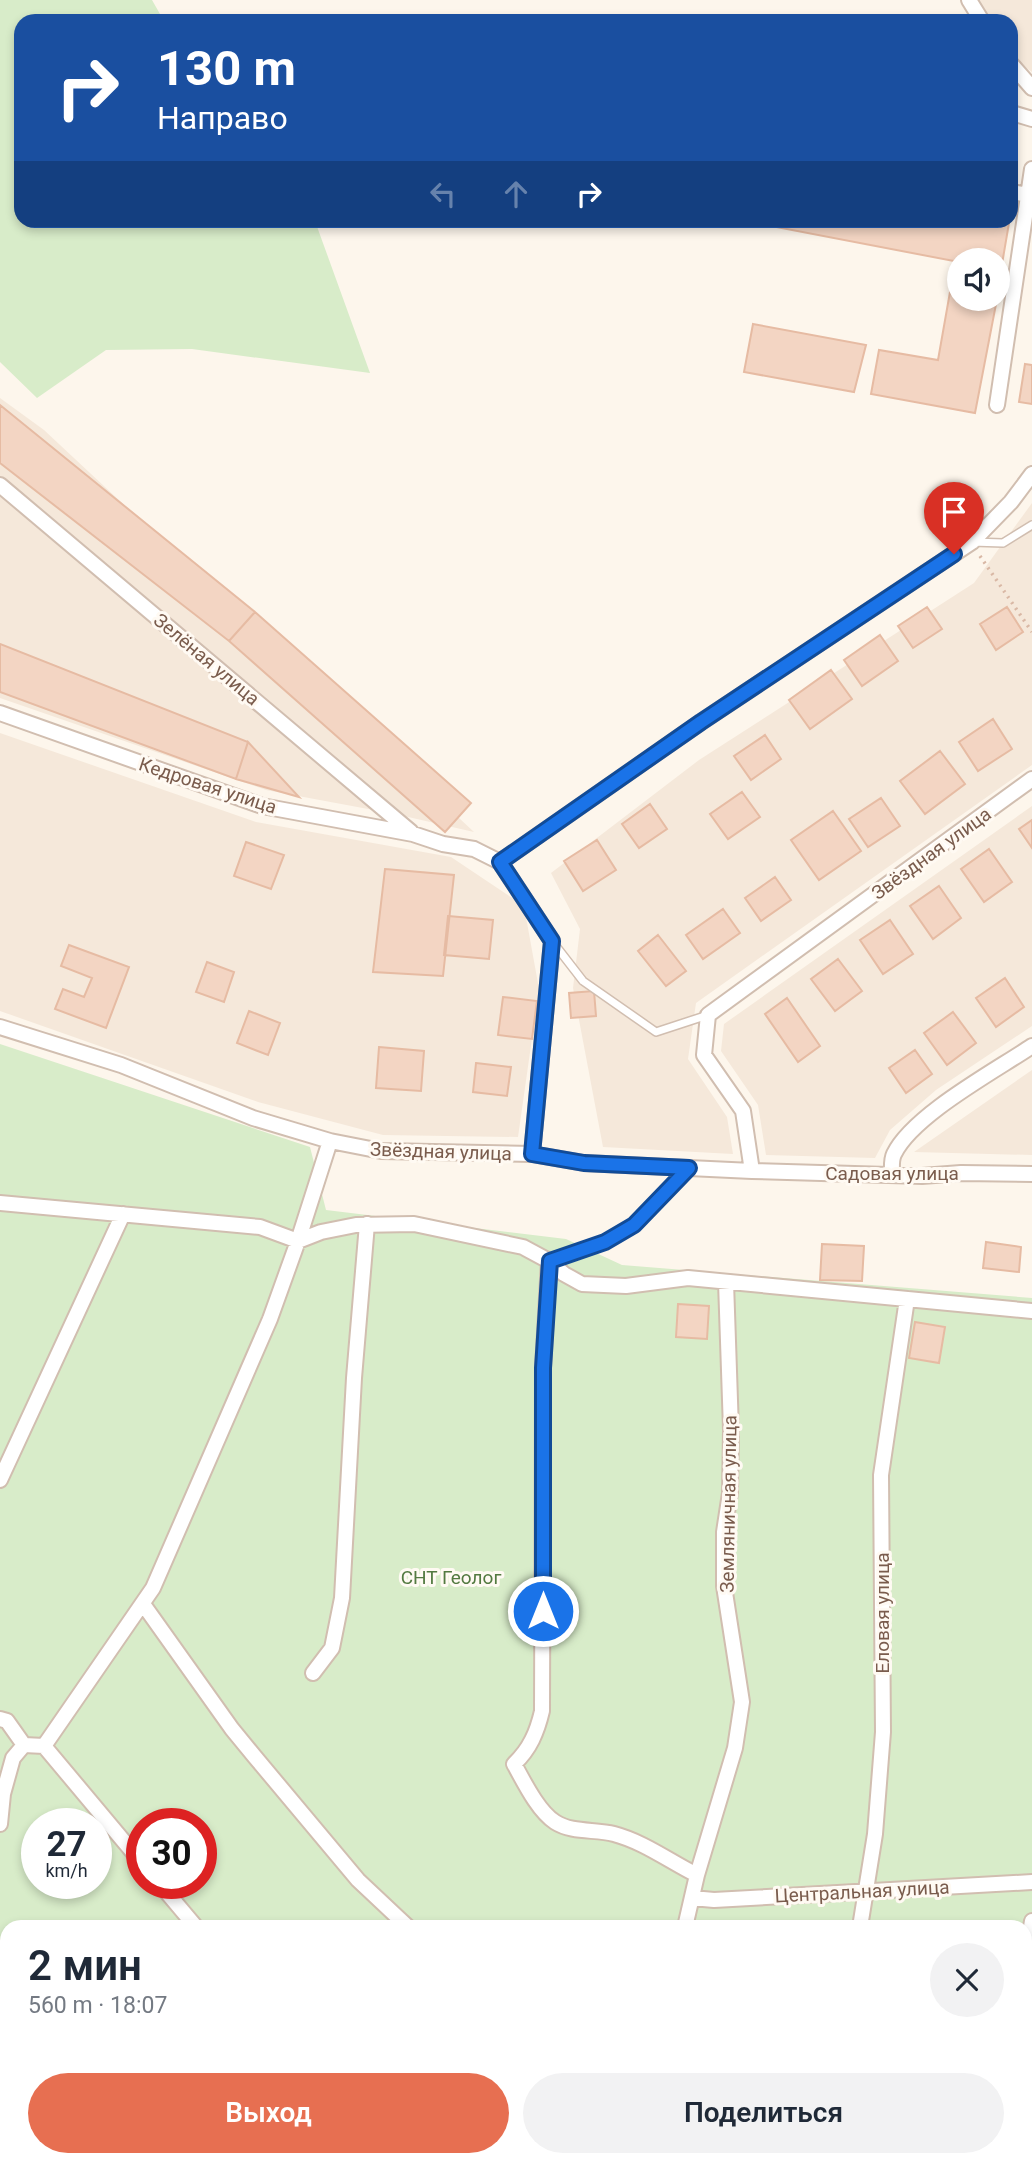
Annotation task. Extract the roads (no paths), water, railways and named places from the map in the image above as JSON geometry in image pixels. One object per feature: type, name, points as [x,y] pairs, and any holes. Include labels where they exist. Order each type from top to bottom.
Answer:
[{"type":"street","points":[[1018,72],[1032,88]]},
{"type":"street","points":[[997,405],[1032,169]]},
{"type":"street","points":[[1018,193],[1028,195]]},
{"type":"street","points":[[532,1154],[552,941],[500,862],[701,722],[972,542],[1011,502],[1032,474]]},
{"type":"street","name":"Зелёная улица","points":[[0,485],[413,834]]},
{"type":"street","name":"Кедровая улица","points":[[0,713],[262,806],[413,834],[443,844],[474,849],[500,862]]},
{"type":"street","name":"Звёздная улица","points":[[708,1015],[1032,779]]},
{"type":"street","points":[[708,1015],[704,1055],[743,1111],[752,1171]]},
{"type":"street","name":"Звёздная улица","points":[[0,1027],[121,1065],[253,1118],[330,1141],[381,1151],[532,1154],[584,1163],[752,1171]]},
{"type":"street","points":[[892,1175],[892,1157],[901,1142],[927,1117],[1032,1046]]},
{"type":"street","points":[[44,1746],[153,1588],[236,1401],[298,1241],[330,1141]]},
{"type":"street","name":"Садовая улица","points":[[752,1171],[892,1175],[1032,1174]]},
{"type":"street","points":[[0,1203],[260,1227],[298,1241],[321,1232],[367,1224],[414,1224],[523,1247],[550,1261],[564,1274],[582,1284],[625,1286],[688,1278],[1032,1311]]},
{"type":"street","points":[[0,1480],[123,1214]]},
{"type":"street","points":[[313,1673],[332,1648],[342,1598],[354,1378],[367,1224]]},
{"type":"street","points":[[550,1261],[543,1368],[542,1711],[536,1734],[523,1756],[514,1765],[537,1802],[555,1822],[576,1829],[611,1833],[638,1842],[697,1875]]},
{"type":"street","name":"Земляничная улица","points":[[687,1920],[697,1875],[735,1748],[742,1702],[724,1586],[724,1532],[730,1493],[731,1430],[726,1282]]},
{"type":"street","name":"Еловая улица","points":[[861,1920],[874,1834],[883,1731],[881,1475],[907,1299]]},
{"type":"street","points":[[143,1604],[247,1748],[358,1880],[401,1920]]},
{"type":"street","points":[[2,1718],[24,1745],[44,1746],[126,1844]]},
{"type":"street","points":[[0,1824],[3,1794],[13,1758],[24,1745]]},
{"type":"street","name":"Центральная улица","points":[[692,1898],[714,1900],[1032,1882]]},
{"type":"street","points":[[172,1899],[189,1920]]},
{"type":"lane","points":[[972,542],[1003,543],[1032,525]]},
{"type":"lane","points":[[552,941],[583,981],[656,1032],[708,1015]]},
{"type":"lane","points":[[550,1261],[605,1242],[634,1225],[689,1168]]},
{"type":"park label","name":"СНТ Геолог","points":[[451,1577]]}]
